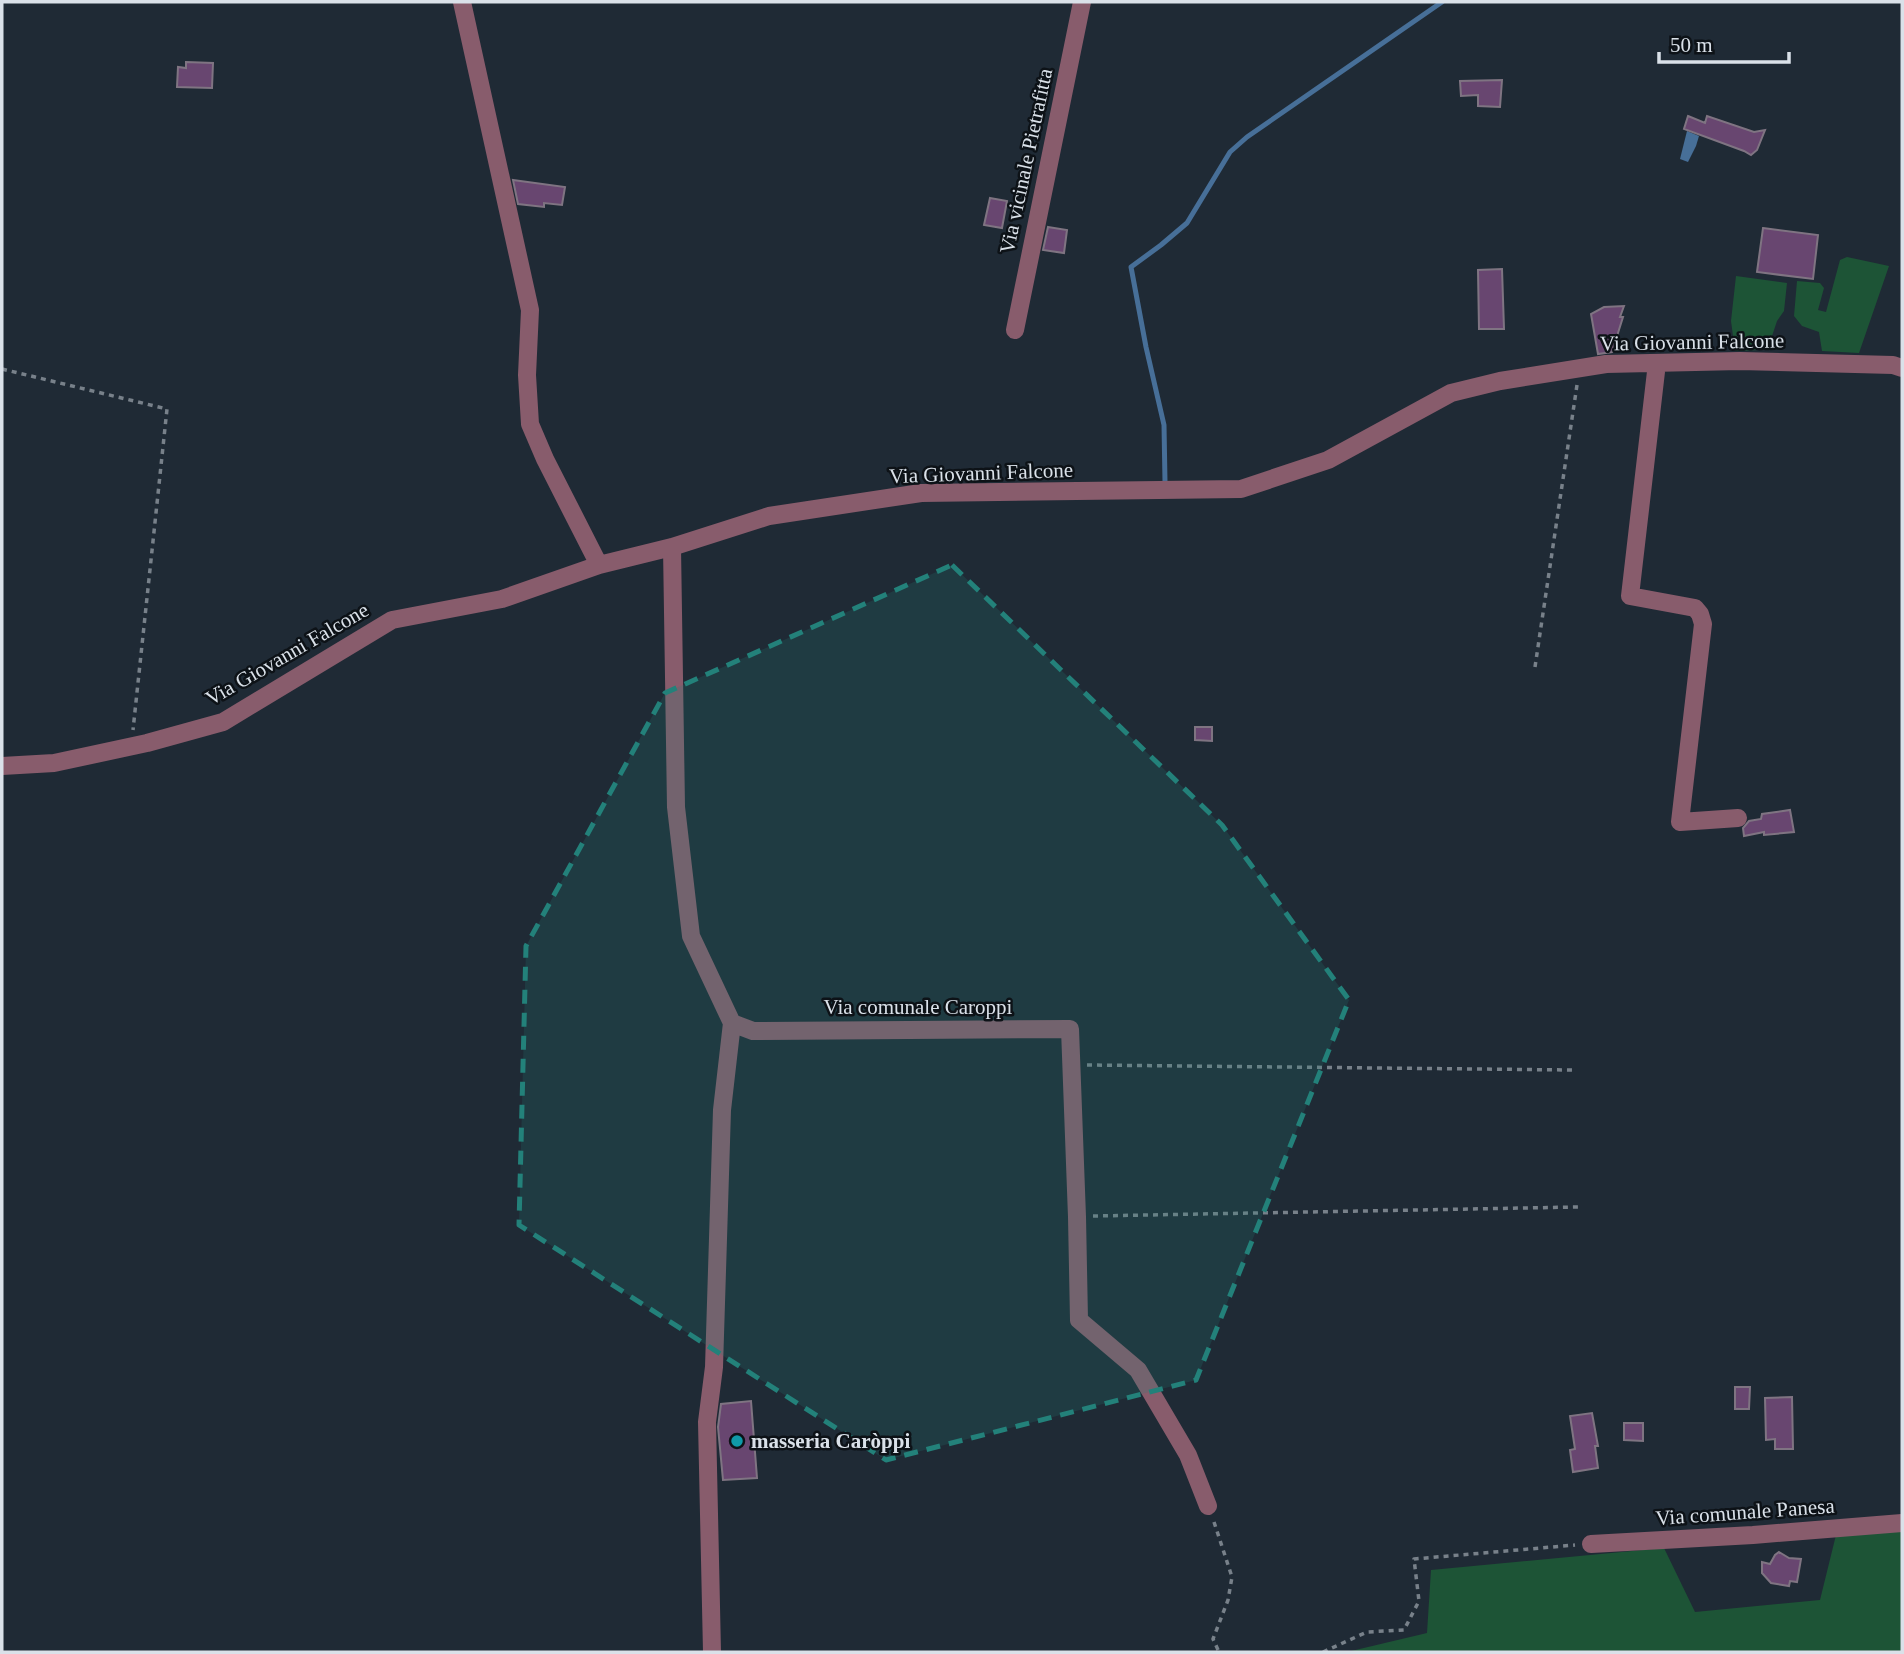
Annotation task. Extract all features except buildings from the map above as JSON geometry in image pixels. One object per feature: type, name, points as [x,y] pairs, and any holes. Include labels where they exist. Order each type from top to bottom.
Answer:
[{"type":"street","points":[[462,2],[530,310],[527,375],[530,424],[599,565]]},
{"type":"street","name":"Via vicinale Pietrafitta","points":[[1015,330],[1082,2]]},
{"type":"street","name":"Via Giovanni Falcone","points":[[2,766],[54,763],[223,722],[391,620],[502,598],[599,565],[672,547],[769,516],[921,494],[1241,489],[1328,460],[1451,393],[1500,381],[1605,364],[1741,361],[1893,365],[1902,368]]},
{"type":"street","points":[[1657,363],[1630,596],[1695,608],[1700,614],[1703,624],[1680,822],[1738,818]]},
{"type":"street","points":[[672,547],[676,807],[691,936],[732,1023],[722,1110],[714,1367],[707,1422],[712,1652]]},
{"type":"street","name":"Via comunale Caroppi","points":[[732,1023],[753,1031],[1070,1029],[1079,1320],[1138,1370],[1188,1455],[1208,1506]]},
{"type":"street","name":"Via comunale Panesa","points":[[1591,1544],[1902,1523]]},
{"type":"path","points":[[2,369],[167,409],[131,746]]},
{"type":"path","points":[[1535,667],[1580,369]]},
{"type":"path","points":[[1071,1065],[1573,1070]]},
{"type":"path","points":[[1077,1217],[1578,1207]]},
{"type":"path","points":[[1208,1506],[1232,1577],[1228,1600],[1213,1639],[1219,1652]]},
{"type":"path","points":[[1323,1652],[1367,1632],[1404,1630],[1419,1601],[1414,1559],[1591,1544]]},
{"type":"highlighted area","points":[[952,565],[1222,825],[1349,1000],[1196,1380],[886,1460],[519,1225],[526,946],[665,693]]},
{"type":"green space","points":[[1847,257],[1889,266],[1859,353],[1822,351],[1819,332],[1802,326],[1794,316],[1797,281],[1820,283],[1824,288],[1818,310],[1826,312],[1840,260]]},
{"type":"green space","points":[[1736,276],[1787,283],[1784,311],[1777,321],[1770,342],[1760,350],[1735,351],[1731,321]]},
{"type":"green space","points":[[1902,1531],[1902,1652],[1347,1652],[1427,1633],[1431,1570],[1664,1548],[1695,1612],[1820,1600],[1836,1535]]},
{"type":"water","points":[[1687,131],[1699,136],[1688,162],[1680,159]]},
{"type":"waterway","points":[[1165,482],[1164,425],[1131,267],[1187,223],[1230,152],[1247,137],[1442,2]]},
{"type":"place","name":"masseria Caròppi","points":[[737,1441]]}]
